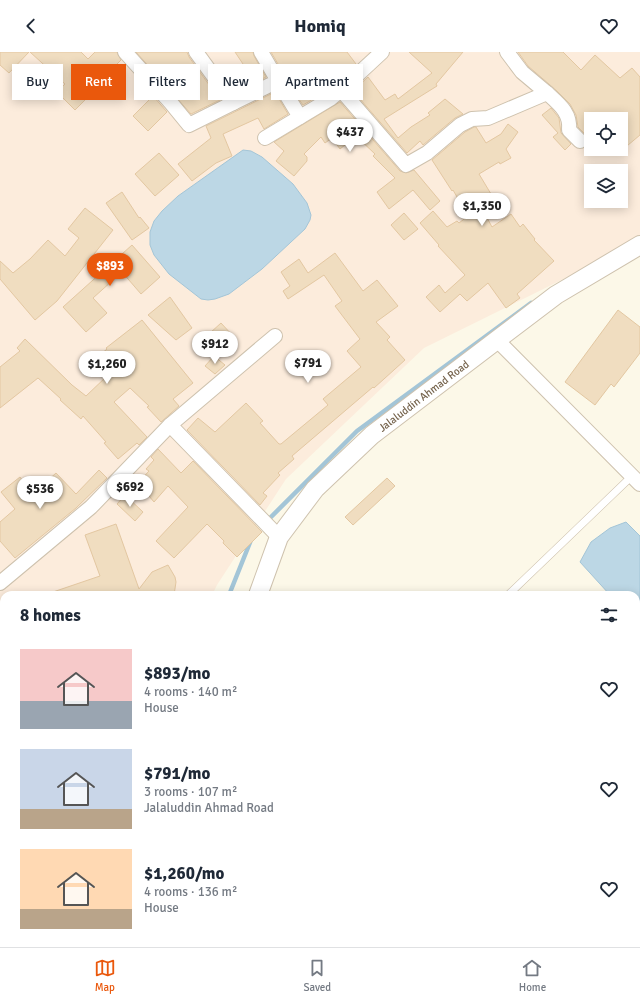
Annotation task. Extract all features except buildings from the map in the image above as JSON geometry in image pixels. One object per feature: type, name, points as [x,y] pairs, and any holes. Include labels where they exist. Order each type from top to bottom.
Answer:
[{"type":"street","points":[[125,52],[189,125],[271,84]]},
{"type":"street","points":[[196,52],[233,103]]},
{"type":"street","points":[[261,52],[271,69]]},
{"type":"street","points":[[363,70],[382,52]]},
{"type":"street","points":[[507,52],[522,72],[560,104],[568,115],[570,123],[569,130],[580,141]]},
{"type":"street","points":[[350,100],[406,165],[427,153],[460,125],[472,119],[488,118],[548,93]]},
{"type":"street","points":[[290,100],[300,117]]},
{"type":"street","points":[[265,138],[328,100]]},
{"type":"street","name":"Jalaluddin Ahmad Road","points":[[259,591],[279,537],[315,489],[372,435],[556,295],[640,245]]},
{"type":"street","points":[[0,583],[91,507],[170,425],[275,336]]},
{"type":"street","points":[[497,340],[636,480]]},
{"type":"street","points":[[170,425],[279,537]]},
{"type":"lane","points":[[512,591],[636,480]]},
{"type":"shaded area","points":[[0,52],[640,52],[640,241],[424,348],[286,479],[214,591],[0,591]]},
{"type":"water","points":[[243,150],[251,151],[262,157],[293,184],[307,203],[311,215],[310,220],[305,229],[262,269],[229,294],[215,299],[201,299],[169,274],[154,255],[150,245],[150,232],[154,221],[178,196]]},
{"type":"water","points":[[626,522],[640,536],[640,591],[606,591],[580,562],[591,542],[610,528]]},
{"type":"waterway","points":[[266,522],[357,431],[531,303]]},
{"type":"waterway","points":[[231,591],[251,540]]}]
